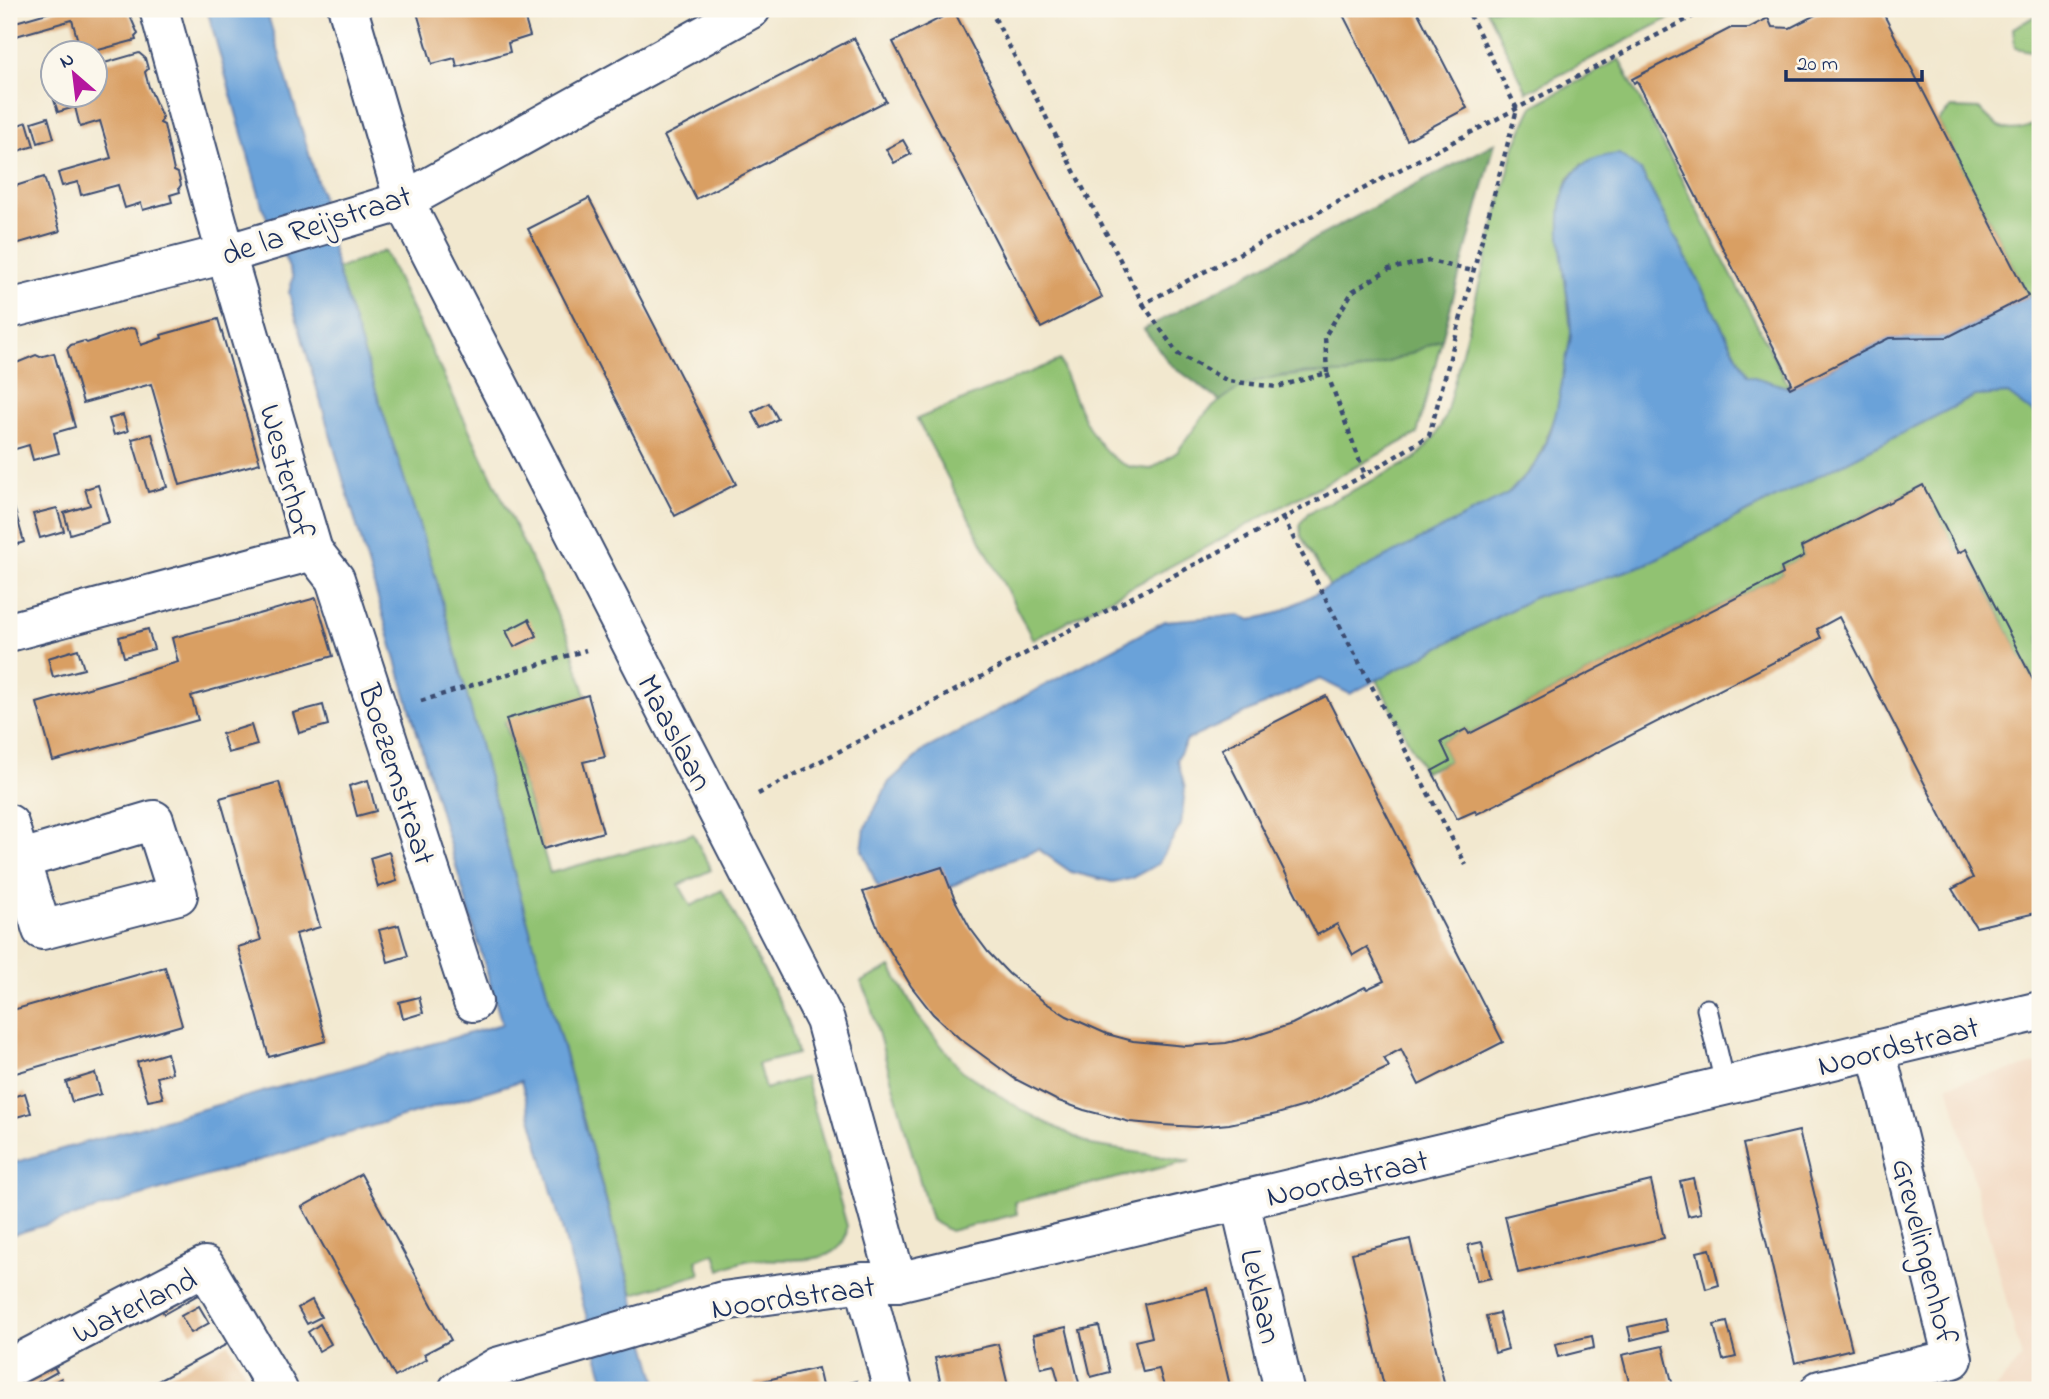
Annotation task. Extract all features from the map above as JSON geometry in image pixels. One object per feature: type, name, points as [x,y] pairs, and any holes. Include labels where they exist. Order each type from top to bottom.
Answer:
[{"type":"street","points":[[159,9],[244,249]]},
{"type":"street","name":"Maaslaan","points":[[348,9],[404,201],[825,1020],[881,1282],[893,1390]]},
{"type":"street","name":"de la Reijstraat","points":[[9,309],[244,249],[404,201],[751,9]]},
{"type":"street","name":"Westerhof","points":[[9,632],[313,551],[244,249]]},
{"type":"street","name":"Boezemstraat","points":[[313,551],[335,579],[473,1002]]},
{"type":"street","name":"Noordstraat","points":[[458,1390],[497,1367],[723,1301],[881,1282],[1240,1202],[2040,1011]]},
{"type":"street","name":"Grevelingenhof","points":[[1820,1390],[1953,1359],[1876,1050]]},
{"type":"street","name":"Leklaan","points":[[1240,1202],[1284,1390]]},
{"type":"street","name":"Waterland","points":[[11,1367],[205,1266],[278,1390]]},
{"type":"lane","points":[[1707,1009],[1726,1087]]},
{"type":"path","points":[[990,9],[1143,304],[1178,354],[1228,381],[1277,387],[1327,373]]},
{"type":"path","points":[[720,814],[1365,475],[1429,436],[1517,108],[1466,9]]},
{"type":"path","points":[[1143,304],[1706,9]]},
{"type":"path","points":[[1365,475],[1327,373],[1325,336],[1353,291],[1390,269],[1429,261],[1473,271]]},
{"type":"path","points":[[1283,518],[1466,865]]},
{"type":"path","points":[[410,704],[627,638]]},
{"type":"shaded area","points":[[2040,1063],[2040,1390],[1994,1390],[2022,1358],[1948,1085]]},
{"type":"green space","points":[[1486,9],[1687,9],[1527,92]]},
{"type":"green space","points":[[2040,14],[2040,56],[2035,52],[2015,48],[2013,28]]},
{"type":"green space","points":[[1619,59],[1790,388],[1747,375],[1641,171],[1582,164],[1568,179],[1561,205],[1561,245],[1571,333],[1558,409],[1537,462],[1508,494],[1330,587],[1301,536],[1300,524],[1308,513],[1415,459],[1434,438],[1445,418],[1515,145],[1533,106]]},
{"type":"green space","points":[[1951,108],[1980,109],[1994,123],[2008,129],[2022,129],[2040,121],[2040,296],[2028,296],[1938,121]]},
{"type":"green space","points":[[1495,143],[1442,339],[1397,359],[1350,373],[1292,374],[1254,382],[1220,401],[1169,363],[1144,329]]},
{"type":"green space","points":[[384,251],[568,637],[586,696],[505,722],[550,873],[693,834],[711,870],[679,885],[691,906],[722,890],[789,1021],[797,1054],[758,1064],[765,1089],[805,1077],[847,1226],[844,1240],[837,1250],[825,1256],[796,1260],[748,1261],[720,1270],[715,1253],[696,1260],[700,1274],[633,1294],[517,884],[435,575],[337,269]]},
{"type":"green space","points":[[1442,339],[1417,434],[1033,640],[917,419],[1060,360],[1085,420],[1104,449],[1128,466],[1151,469],[1177,452],[1206,413],[1233,391],[1258,380],[1314,373],[1348,374],[1398,359]]},
{"type":"green space","points":[[2008,394],[2036,415],[2040,423],[2040,677],[2033,680],[1966,549],[1958,553],[1922,485],[1801,547],[1804,556],[1781,568],[1783,574],[1469,734],[1466,729],[1441,742],[1450,761],[1424,772],[1377,680],[1537,596],[1580,586],[1644,565],[1975,396]]},
{"type":"green space","points":[[891,967],[917,1015],[961,1070],[1025,1112],[1091,1145],[1190,1161],[1015,1202],[1017,1214],[950,1231],[931,1220],[867,993],[861,982]]},
{"type":"water","points":[[207,9],[266,9],[321,194],[337,269],[435,575],[517,884],[659,1390],[607,1390],[521,1081],[9,1236],[9,1164],[502,1024],[289,293],[293,277],[263,209]]},
{"type":"water","points":[[1619,154],[1641,171],[1747,375],[1790,388],[1889,338],[1948,337],[2028,296],[2040,296],[2040,423],[2036,415],[2008,394],[1975,396],[1644,565],[1580,586],[1537,596],[1350,694],[1320,679],[1187,740],[1177,759],[1185,788],[1181,825],[1158,864],[1130,879],[1112,882],[1071,872],[1038,849],[976,874],[909,908],[891,904],[876,883],[862,850],[865,828],[889,782],[924,750],[1165,621],[1239,615],[1251,620],[1278,613],[1508,494],[1537,462],[1548,439],[1570,341],[1569,309],[1561,252],[1563,198],[1572,176],[1590,161]]},
{"type":"building","points":[[61,9],[127,9],[138,34],[136,40],[108,47],[108,38],[77,38],[72,20],[16,36],[12,23]]},
{"type":"building","points":[[416,9],[522,9],[530,36],[508,43],[510,52],[457,67],[455,58],[432,64]]},
{"type":"building","points":[[1340,9],[1416,9],[1467,108],[1407,140]]},
{"type":"building","points":[[1827,9],[1881,9],[2028,296],[1948,337],[1889,338],[1790,388],[1788,385],[1792,383],[1637,81],[1634,83],[1632,79],[1731,28],[1749,28],[1768,18],[1772,27],[1790,28]]},
{"type":"building","points":[[954,11],[1102,297],[1041,328],[893,42]]},
{"type":"building","points":[[854,38],[886,101],[696,199],[664,136]]},
{"type":"building","points":[[139,53],[145,58],[149,87],[162,117],[160,123],[164,125],[174,171],[178,173],[181,185],[180,192],[170,195],[172,202],[143,210],[141,203],[125,208],[118,185],[81,195],[78,182],[62,186],[58,173],[111,158],[100,121],[80,127],[75,108],[108,108],[108,62]]},
{"type":"building","points":[[48,117],[54,138],[38,143],[32,122]]},
{"type":"building","points":[[27,122],[34,146],[9,154],[9,128]]},
{"type":"building","points":[[903,140],[911,154],[894,163],[886,149]]},
{"type":"building","points":[[44,177],[60,231],[9,246],[9,188]]},
{"type":"building","points":[[589,198],[736,484],[675,516],[528,229]]},
{"type":"building","points":[[218,319],[260,463],[180,485],[151,384],[83,403],[67,349],[71,345],[84,341],[87,343],[130,328],[136,329],[141,345],[162,338],[161,335]]},
{"type":"building","points":[[54,353],[75,427],[54,433],[59,453],[33,460],[29,445],[9,451],[9,366],[36,355],[40,357]]},
{"type":"building","points":[[769,403],[778,419],[761,428],[752,412]]},
{"type":"building","points":[[123,415],[128,431],[114,435],[109,419]]},
{"type":"building","points":[[152,434],[167,487],[148,492],[132,439]]},
{"type":"building","points":[[98,485],[109,522],[70,534],[64,513],[90,505],[85,489]]},
{"type":"building","points":[[1923,485],[1958,553],[1966,549],[2033,680],[2040,677],[2040,912],[1976,927],[1952,889],[1973,878],[1839,617],[1817,629],[1821,638],[1477,814],[1475,811],[1457,819],[1432,771],[1450,761],[1441,742],[1466,729],[1469,734],[1783,574],[1781,568],[1804,556],[1801,547]]},
{"type":"building","points":[[14,507],[24,542],[9,547],[9,508]]},
{"type":"building","points":[[57,508],[64,531],[40,538],[33,514]]},
{"type":"building","points":[[316,598],[333,656],[191,696],[198,720],[53,761],[37,703],[178,662],[172,638]]},
{"type":"building","points":[[529,619],[537,636],[514,647],[506,631]]},
{"type":"building","points":[[148,629],[154,649],[124,657],[119,637]]},
{"type":"building","points":[[78,649],[84,669],[53,677],[48,658]]},
{"type":"building","points":[[588,695],[605,757],[583,762],[603,832],[543,849],[506,719]]},
{"type":"building","points":[[1326,696],[1503,1042],[1419,1085],[1401,1049],[1384,1058],[1389,1067],[1308,1105],[1277,1114],[1229,1124],[1196,1127],[1130,1122],[1056,1100],[1015,1079],[959,1038],[933,1014],[911,986],[881,936],[863,892],[942,867],[970,928],[1009,974],[1067,1016],[1107,1034],[1133,1041],[1186,1046],[1226,1043],[1252,1037],[1292,1024],[1365,987],[1367,989],[1384,981],[1367,947],[1353,955],[1337,924],[1317,935],[1222,749]]},
{"type":"building","points":[[323,705],[328,725],[299,733],[293,713]]},
{"type":"building","points":[[251,725],[257,745],[228,753],[222,734]]},
{"type":"building","points":[[368,780],[376,811],[357,816],[349,786]]},
{"type":"building","points":[[279,782],[320,927],[296,934],[326,1041],[269,1057],[238,947],[261,940],[220,798]]},
{"type":"building","points":[[389,852],[397,881],[378,887],[370,858]]},
{"type":"building","points":[[399,925],[408,956],[388,962],[379,930]]},
{"type":"building","points":[[165,967],[182,1025],[9,1075],[9,1011]]},
{"type":"building","points":[[419,997],[423,1013],[403,1019],[399,1002]]},
{"type":"building","points":[[167,1053],[172,1073],[157,1077],[163,1098],[148,1101],[137,1062]]},
{"type":"building","points":[[95,1073],[101,1094],[72,1102],[66,1082]]},
{"type":"building","points":[[25,1093],[31,1113],[9,1119],[9,1098]]},
{"type":"building","points":[[1799,1131],[1852,1349],[1795,1363],[1743,1144]]},
{"type":"building","points":[[361,1174],[451,1340],[424,1354],[427,1359],[395,1377],[302,1207]]},
{"type":"building","points":[[1693,1178],[1701,1213],[1688,1216],[1680,1181]]},
{"type":"building","points":[[1651,1181],[1664,1238],[1518,1273],[1505,1216]]},
{"type":"building","points":[[1410,1239],[1446,1390],[1385,1390],[1352,1253]]},
{"type":"building","points":[[1482,1242],[1491,1278],[1477,1281],[1468,1245]]},
{"type":"building","points":[[1710,1249],[1719,1285],[1706,1289],[1697,1252]]},
{"type":"building","points":[[195,1281],[201,1293],[164,1314],[157,1301]]},
{"type":"building","points":[[1207,1288],[1231,1390],[1165,1390],[1159,1369],[1143,1372],[1135,1341],[1152,1337],[1144,1304]]},
{"type":"building","points":[[312,1300],[321,1317],[307,1324],[298,1308]]},
{"type":"building","points":[[199,1306],[209,1323],[191,1333],[181,1316]]},
{"type":"building","points":[[1499,1313],[1508,1349],[1495,1353],[1486,1316]]},
{"type":"building","points":[[1664,1319],[1667,1331],[1631,1340],[1628,1327]]},
{"type":"building","points":[[1727,1322],[1736,1357],[1723,1360],[1714,1325]]},
{"type":"building","points":[[320,1324],[331,1344],[319,1351],[308,1332]]},
{"type":"building","points":[[1099,1326],[1110,1372],[1091,1377],[1080,1330]]},
{"type":"building","points":[[1066,1327],[1079,1383],[1060,1387],[1054,1365],[1041,1368],[1033,1335]]},
{"type":"building","points":[[1592,1336],[1594,1348],[1558,1357],[1555,1344]]},
{"type":"building","points":[[229,1343],[254,1390],[141,1390]]},
{"type":"building","points":[[998,1344],[1009,1390],[942,1390],[935,1358]]},
{"type":"building","points":[[1663,1346],[1674,1390],[1631,1390],[1622,1355]]},
{"type":"building","points":[[50,1360],[57,1372],[24,1390],[18,1390],[12,1381]]},
{"type":"building","points":[[818,1368],[823,1390],[756,1390],[754,1383]]},
{"type":"building","points":[[61,1378],[67,1390],[39,1390]]},
{"type":"building","points":[[857,1381],[860,1390],[824,1390],[824,1389]]},
{"type":"building","points":[[1517,1386],[1518,1390],[1501,1390],[1501,1389]]}]
